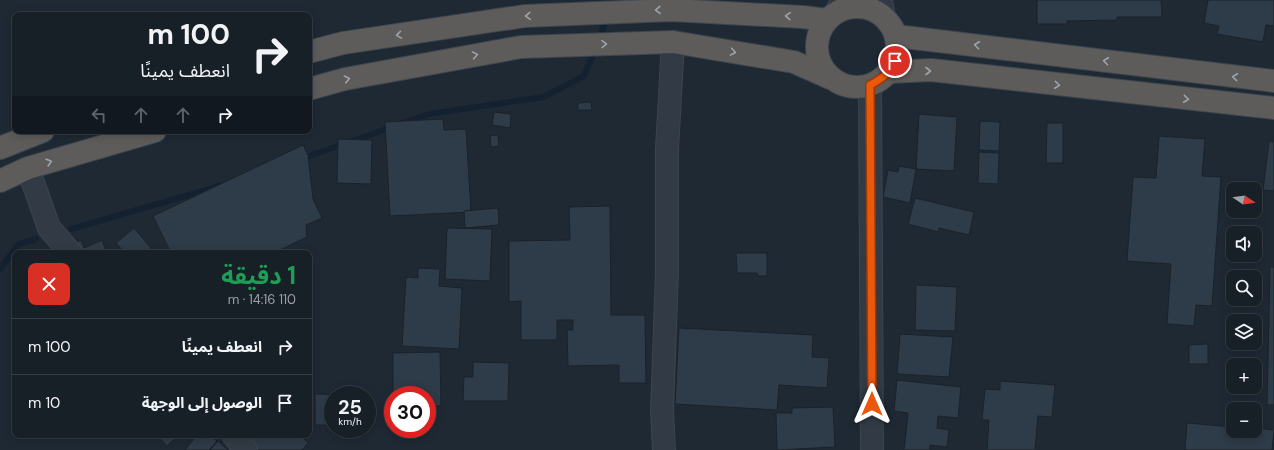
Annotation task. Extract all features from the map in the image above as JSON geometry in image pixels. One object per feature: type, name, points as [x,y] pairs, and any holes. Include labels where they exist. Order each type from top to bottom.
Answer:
[{"type":"highway","points":[[312,51],[343,43],[525,16],[671,10],[803,17],[848,7],[861,6],[874,10],[883,8],[892,25],[898,48],[895,61],[889,72],[880,80],[870,85],[856,88],[842,85],[794,62],[673,42],[521,47],[345,79],[312,88]]},
{"type":"highway","points":[[830,78],[821,65],[817,50],[818,34],[835,11]]},
{"type":"highway","points":[[896,36],[1274,81]]},
{"type":"highway","points":[[889,72],[931,70],[1274,108]]},
{"type":"highway","points":[[0,148],[35,134]]},
{"type":"highway","points":[[0,181],[28,168],[145,134]]},
{"type":"street","points":[[664,450],[662,411],[667,270],[667,149],[673,42]]},
{"type":"street","points":[[870,85],[872,450]]},
{"type":"street","points":[[28,168],[49,228],[68,250]]},
{"type":"street","points":[[236,438],[246,450]]},
{"type":"building","points":[[1037,0],[1161,0],[1162,17],[1117,17],[1117,20],[1067,21],[1067,24],[1037,24]]},
{"type":"building","points":[[1208,0],[1274,0],[1274,26],[1266,25],[1263,42],[1217,34],[1219,26],[1204,23]]},
{"type":"building","points":[[591,102],[592,110],[578,110],[578,103]]},
{"type":"building","points":[[494,112],[511,114],[510,128],[492,125]]},
{"type":"building","points":[[919,114],[957,117],[954,171],[916,169]]},
{"type":"building","points":[[443,119],[444,130],[466,129],[471,212],[390,216],[385,122]]},
{"type":"building","points":[[980,121],[1000,122],[999,151],[979,150]]},
{"type":"building","points":[[1047,123],[1063,123],[1063,163],[1046,163]]},
{"type":"building","points":[[498,135],[499,146],[491,147],[490,136]]},
{"type":"building","points":[[1159,136],[1205,139],[1202,176],[1221,177],[1212,306],[1196,305],[1194,326],[1167,324],[1171,264],[1127,261],[1133,177],[1156,178]]},
{"type":"building","points":[[338,139],[372,140],[371,184],[337,183]]},
{"type":"building","points":[[1269,141],[1274,142],[1274,191],[1263,190]]},
{"type":"building","points":[[303,145],[308,155],[313,199],[322,218],[306,225],[307,237],[280,250],[170,250],[153,216]]},
{"type":"building","points":[[979,152],[999,153],[998,184],[978,183]]},
{"type":"building","points":[[899,166],[916,169],[910,203],[883,197],[888,170],[898,172]]},
{"type":"building","points":[[915,198],[974,212],[969,235],[939,228],[938,232],[908,224]]},
{"type":"building","points":[[610,206],[611,315],[645,315],[646,383],[619,383],[619,365],[568,366],[567,330],[573,330],[573,320],[557,320],[557,340],[521,340],[521,301],[509,302],[509,241],[570,240],[569,207]]},
{"type":"building","points":[[498,208],[499,225],[465,228],[464,211]]},
{"type":"building","points":[[134,228],[151,248],[149,250],[122,250],[116,243]]},
{"type":"building","points":[[447,228],[492,229],[490,281],[445,279]]},
{"type":"building","points":[[81,240],[84,248],[102,240],[106,250],[66,250],[65,248]]},
{"type":"building","points":[[736,253],[767,253],[767,276],[758,276],[757,273],[737,273]]},
{"type":"building","points":[[1270,267],[1274,267],[1274,405],[1267,405]]},
{"type":"building","points":[[418,268],[440,269],[439,286],[462,288],[459,349],[402,346],[406,277],[418,278]]},
{"type":"building","points":[[916,285],[957,287],[955,331],[915,330]]},
{"type":"building","points":[[679,328],[813,335],[812,357],[829,358],[827,388],[779,385],[777,410],[675,404]]},
{"type":"building","points":[[900,334],[953,337],[949,377],[897,374]]},
{"type":"building","points":[[1208,344],[1208,364],[1189,364],[1189,345]]},
{"type":"building","points":[[440,352],[441,406],[436,406],[436,386],[393,386],[393,353]]},
{"type":"building","points":[[473,362],[509,363],[508,401],[463,401],[464,377],[473,377]]},
{"type":"building","points":[[897,380],[961,387],[958,418],[938,416],[937,428],[949,430],[947,447],[930,445],[930,450],[904,450],[908,413],[894,411]]},
{"type":"building","points":[[1000,381],[1055,385],[1052,417],[1038,416],[1035,450],[987,450],[989,420],[982,420],[985,389],[1000,390]]},
{"type":"building","points":[[315,394],[324,394],[324,425],[315,425]]},
{"type":"building","points":[[833,407],[835,447],[777,450],[776,413],[792,413],[792,408]]},
{"type":"building","points":[[1187,423],[1226,426],[1226,438],[1262,438],[1262,429],[1274,430],[1272,450],[1185,450]]},
{"type":"building","points":[[160,438],[176,438],[167,446]]},
{"type":"building","points":[[195,438],[213,438],[217,441],[209,450],[185,450]]},
{"type":"building","points":[[244,438],[303,438],[308,443],[302,450],[257,450]]},
{"type":"building","points":[[218,441],[228,450],[210,450]]},
{"type":"waterway","points":[[602,31],[604,25]]},
{"type":"waterway","points":[[403,123],[429,114],[543,97],[584,76],[592,57]]},
{"type":"waterway","points":[[301,159],[392,127]]},
{"type":"waterway","points":[[71,229],[220,186]]},
{"type":"waterway","points":[[14,250],[19,244],[36,239]]},
{"type":"waterway","points":[[0,269],[12,253]]},
{"type":"route","points":[[872,404],[870,85],[880,80],[889,72],[895,61]]}]
